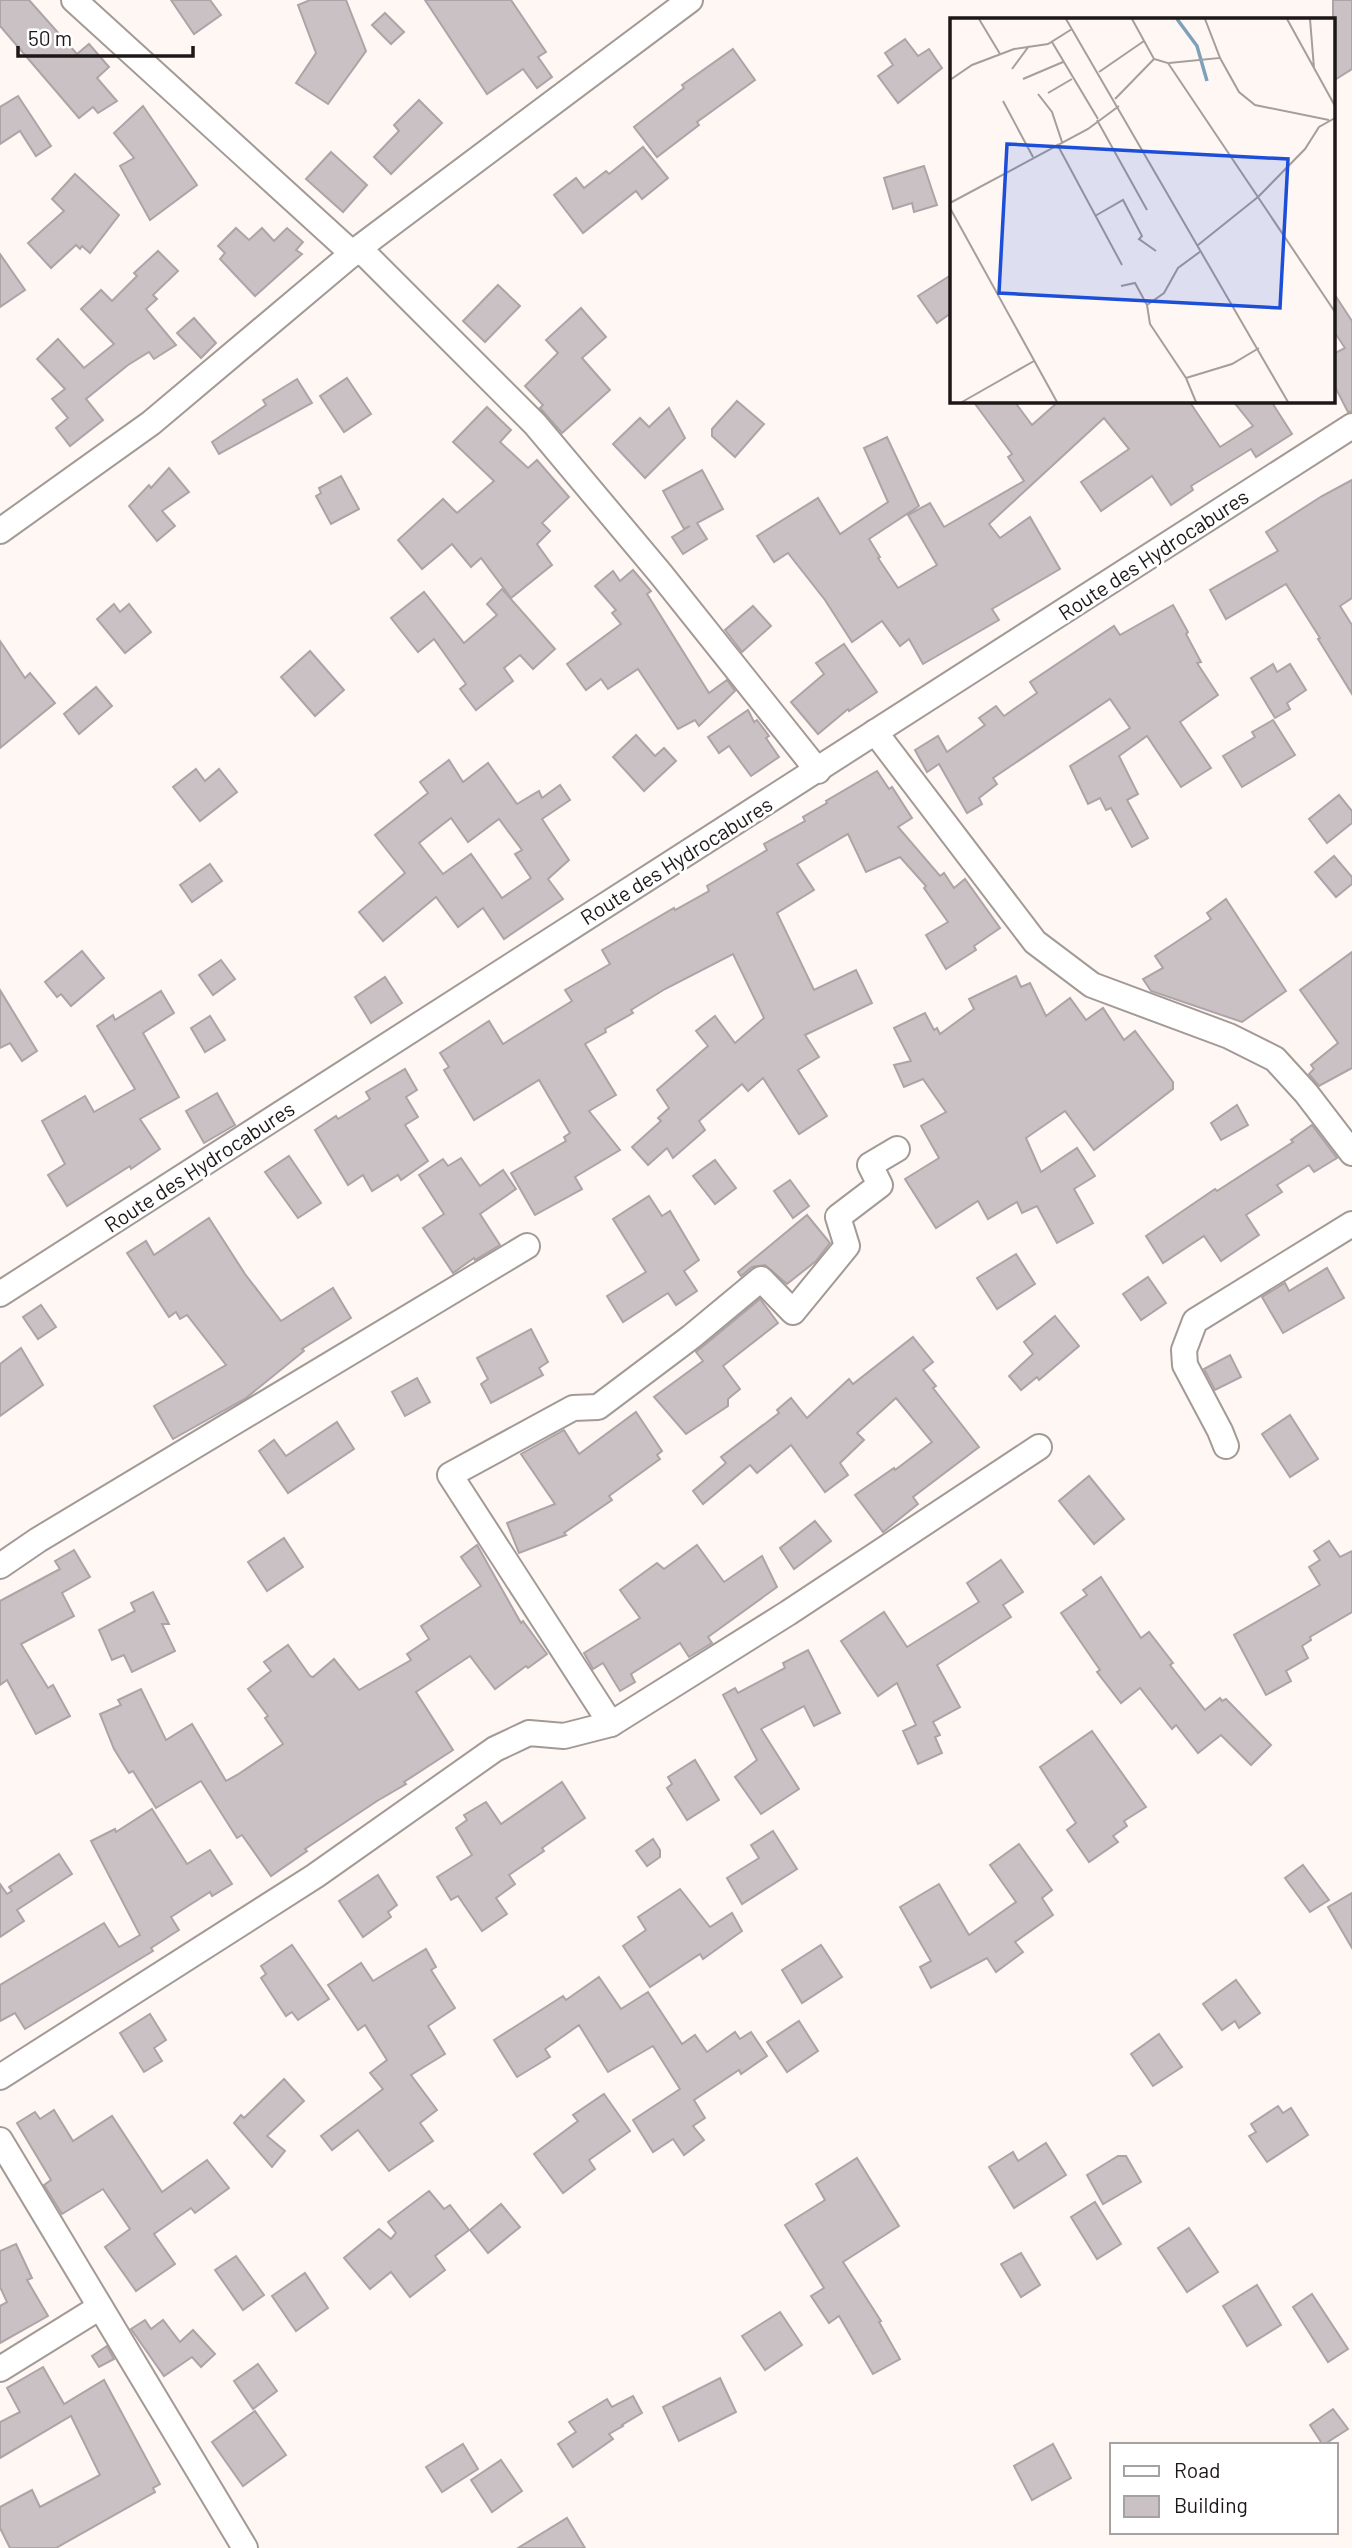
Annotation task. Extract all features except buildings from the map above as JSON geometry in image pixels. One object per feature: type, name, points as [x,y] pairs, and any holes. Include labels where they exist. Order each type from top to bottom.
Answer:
[{"type":"street","points":[[74,0],[356,251],[535,424],[660,573],[818,771]]},
{"type":"street","points":[[0,531],[152,423],[356,251],[690,0]]},
{"type":"street","name":"Route des Hydrocabures","points":[[0,1294],[1352,426]]},
{"type":"street","points":[[875,732],[1035,942],[1092,985],[1229,1036],[1275,1059],[1306,1093],[1352,1153]]},
{"type":"street","points":[[611,1724],[450,1475],[573,1408],[598,1407],[691,1337],[761,1279],[793,1312],[847,1246],[838,1217],[880,1185],[870,1165],[897,1149]]},
{"type":"street","points":[[1226,1446],[1185,1365],[1184,1350],[1195,1321],[1352,1224]]},
{"type":"street","points":[[0,1566],[38,1540],[527,1246]]},
{"type":"street","points":[[0,2077],[315,1876],[495,1749],[530,1734],[564,1736],[611,1724],[788,1612],[1039,1447]]},
{"type":"street","points":[[0,2140],[245,2548]]},
{"type":"street","points":[[0,2369],[100,2308]]}]
